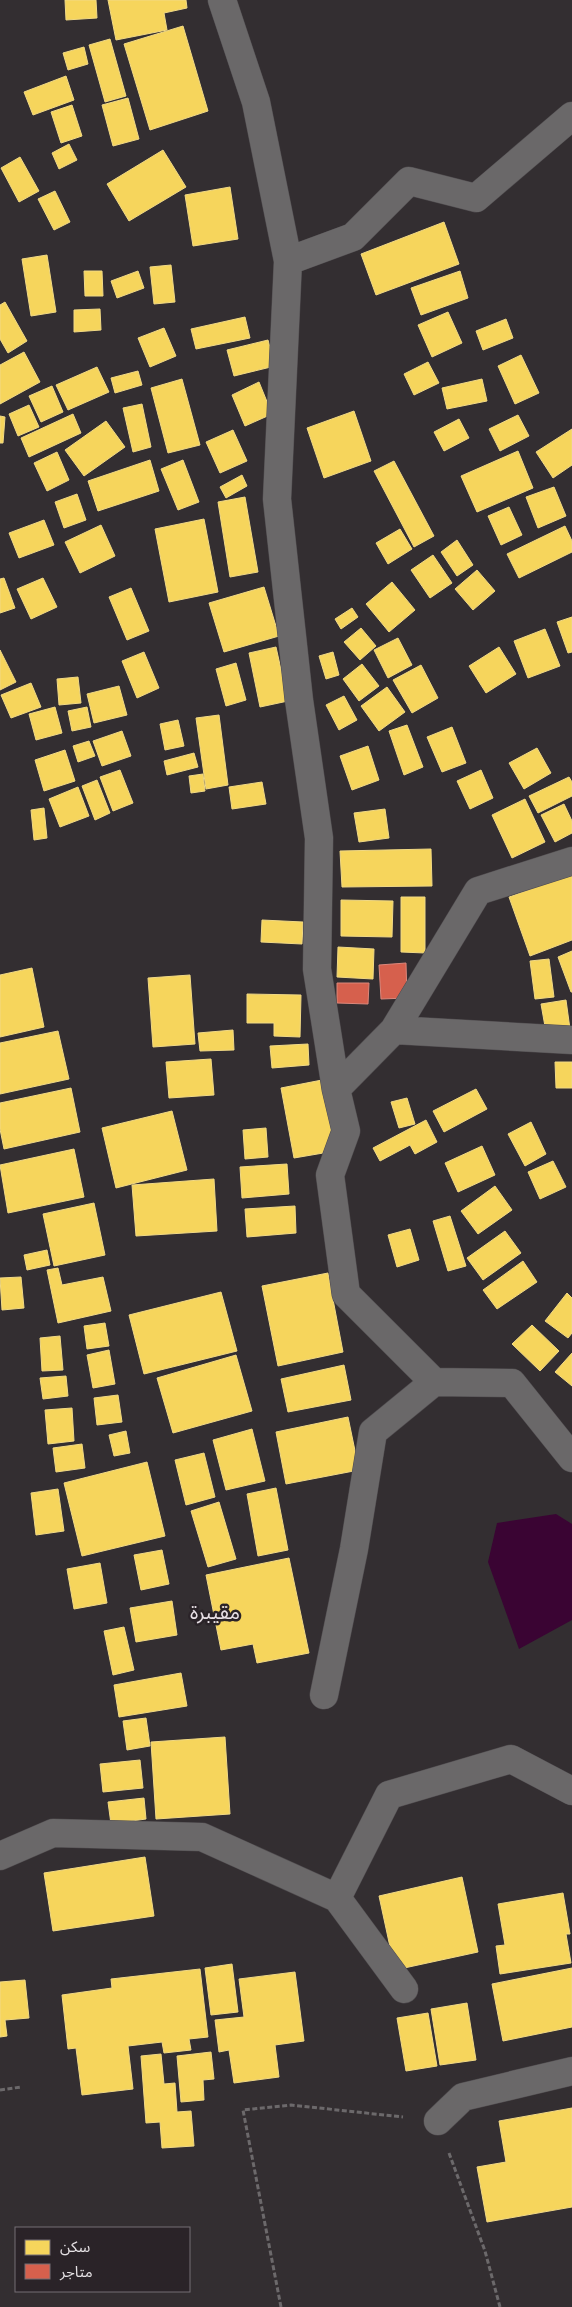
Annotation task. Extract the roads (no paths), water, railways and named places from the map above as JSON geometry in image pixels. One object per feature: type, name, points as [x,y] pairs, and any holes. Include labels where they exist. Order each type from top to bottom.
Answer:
[{"type":"street","points":[[222,0],[256,102],[288,261],[277,499],[299,700],[319,838],[317,970],[336,1089],[346,1131],[330,1175],[346,1294],[434,1382]]},
{"type":"street","points":[[288,261],[353,237],[409,181],[476,198],[572,116]]},
{"type":"street","points":[[336,1089],[394,1030],[478,890],[572,861]]},
{"type":"street","points":[[394,1030],[572,1040]]},
{"type":"street","points":[[324,1695],[354,1549],[373,1432],[434,1382],[512,1383],[572,1458]]},
{"type":"street","points":[[337,1898],[389,1795],[512,1759],[572,1791]]},
{"type":"street","points":[[0,1856],[54,1834],[202,1837],[337,1898],[404,1989]]},
{"type":"street","points":[[438,2121],[463,2097],[572,2071]]},
{"type":"district","name":"مقيبرة","points":[[215,1611]]}]
